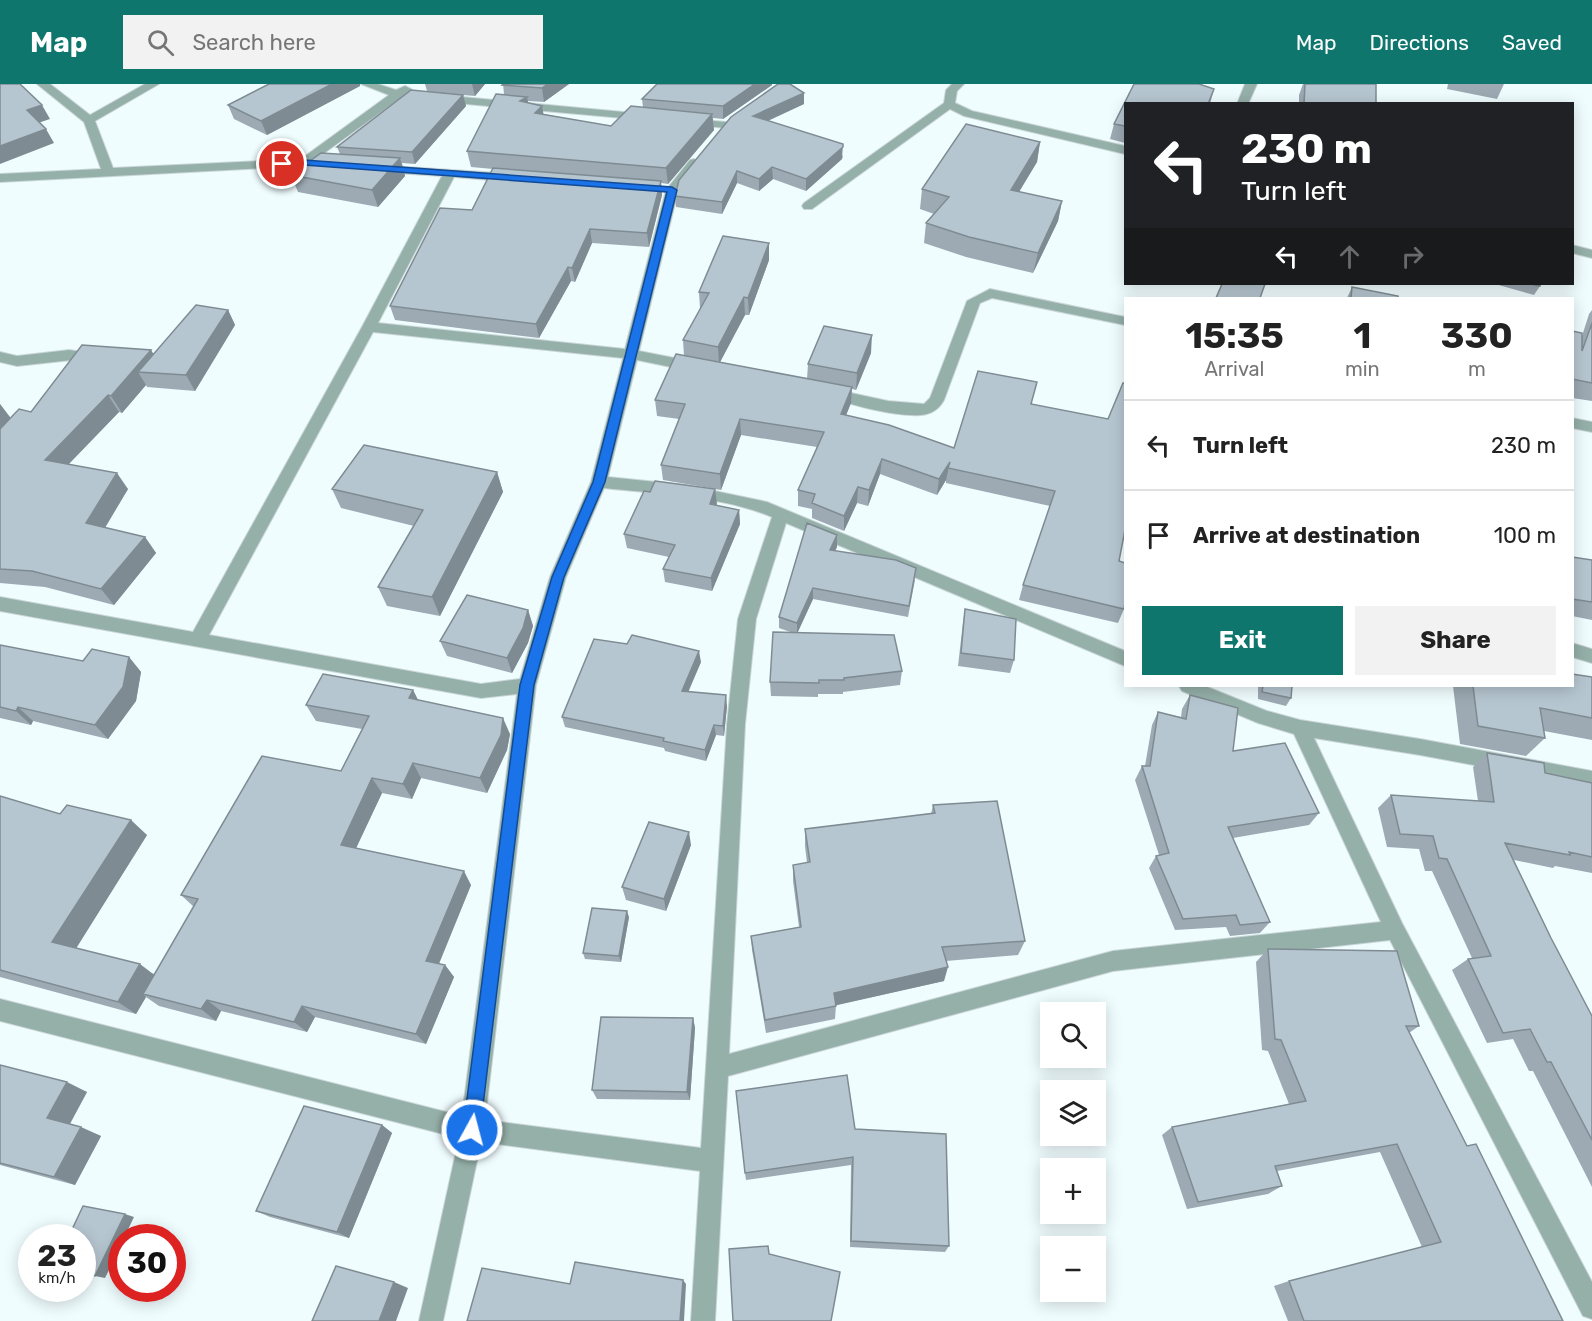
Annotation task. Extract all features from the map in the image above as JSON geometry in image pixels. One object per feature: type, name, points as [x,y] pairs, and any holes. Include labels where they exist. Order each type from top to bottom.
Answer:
[{"type":"street","points":[[43,84],[89,120],[109,173]]},
{"type":"street","points":[[89,120],[153,84]]},
{"type":"street","points":[[367,84],[397,94],[657,119]]},
{"type":"street","points":[[304,162],[414,84]]},
{"type":"street","points":[[808,206],[949,104],[952,90],[958,84]]},
{"type":"street","points":[[1243,102],[1251,84]]},
{"type":"street","points":[[949,104],[968,114],[1124,150]]},
{"type":"street","points":[[680,121],[726,126]]},
{"type":"street","points":[[430,1321],[472,1130],[527,685],[558,577],[599,482],[631,354],[666,189],[703,153]]},
{"type":"street","points":[[0,178],[304,162],[349,166]]},
{"type":"street","points":[[371,167],[532,179]]},
{"type":"street","points":[[197,639],[369,327],[450,173]]},
{"type":"street","points":[[1574,250],[1592,254]]},
{"type":"street","points":[[815,390],[908,408],[923,410],[931,407],[937,400],[974,301],[990,293],[1124,321]]},
{"type":"street","points":[[369,327],[631,354],[712,370]]},
{"type":"street","points":[[0,357],[7,361],[22,361],[62,354],[78,355],[80,361],[64,378]]},
{"type":"street","points":[[1574,423],[1592,427]]},
{"type":"street","points":[[599,482],[686,491],[761,506],[1124,658]]},
{"type":"street","points":[[703,1321],[736,724],[747,619],[781,514]]},
{"type":"street","points":[[0,604],[481,691],[527,685]]},
{"type":"street","points":[[1574,651],[1592,656]]},
{"type":"street","points":[[1190,687],[1264,718],[1299,728],[1420,747],[1592,779]]},
{"type":"street","points":[[1299,728],[1395,930],[1592,1307]]},
{"type":"street","points":[[718,1068],[1113,961],[1395,930]]},
{"type":"street","points":[[0,1010],[472,1130],[713,1161]]},
{"type":"building","points":[[0,84],[20,84],[42,105],[27,110],[46,129],[0,146]]},
{"type":"building","points":[[269,84],[332,84],[261,121],[228,105]]},
{"type":"building","points":[[503,84],[548,84],[542,88]]},
{"type":"building","points":[[657,84],[755,84],[723,106],[642,99]]},
{"type":"building","points":[[778,84],[790,84],[804,93],[753,116],[843,144],[843,147],[806,179],[772,167],[759,179],[737,171],[722,202],[675,196],[679,180],[731,117]]},
{"type":"building","points":[[1134,84],[1199,84],[1214,89],[1209,102],[1125,102]]},
{"type":"building","points":[[1305,84],[1376,84],[1376,102],[1304,102]]},
{"type":"building","points":[[411,90],[463,95],[412,152],[337,147]]},
{"type":"building","points":[[496,94],[527,97],[520,101],[542,106],[535,113],[611,126],[631,106],[712,114],[666,168],[467,151]]},
{"type":"building","points":[[1124,104],[1124,126],[1114,124]]},
{"type":"building","points":[[966,124],[1040,142],[1011,190],[1062,201],[1038,253],[969,237],[926,223],[949,197],[922,189]]},
{"type":"building","points":[[321,153],[400,158],[372,190],[291,175]]},
{"type":"building","points":[[493,168],[661,181],[647,233],[590,229],[572,268],[568,267],[536,324],[390,306],[440,208],[472,210]]},
{"type":"building","points":[[723,236],[769,243],[748,298],[744,297],[718,347],[683,340],[709,293],[699,292]]},
{"type":"building","points":[[1222,285],[1265,285],[1260,297],[1216,297]]},
{"type":"building","points":[[1352,287],[1398,296],[1398,297],[1351,297]]},
{"type":"building","points":[[196,305],[228,310],[186,375],[138,372]]},
{"type":"building","points":[[1592,323],[1592,383],[1574,379],[1574,331],[1582,333],[1582,351]]},
{"type":"building","points":[[824,326],[872,335],[857,373],[808,364]]},
{"type":"building","points":[[82,345],[151,350],[111,396],[108,395],[45,460],[117,473],[86,523],[145,537],[101,589],[32,571],[0,569],[0,429],[19,409],[31,412]]},
{"type":"building","points":[[676,354],[852,387],[841,414],[889,425],[954,448],[978,371],[1037,382],[1031,404],[1108,419],[1124,383],[1124,535],[1119,561],[1124,563],[1124,609],[1023,585],[1055,491],[948,468],[950,462],[939,479],[882,459],[869,490],[858,487],[844,516],[812,503],[815,494],[798,490],[824,432],[740,419],[720,474],[661,465],[685,404],[655,400]]},
{"type":"building","points":[[364,445],[497,472],[432,597],[378,587],[423,510],[332,489]]},
{"type":"building","points":[[655,481],[715,489],[710,504],[739,510],[711,578],[663,569],[675,545],[624,534],[644,491],[650,492]]},
{"type":"building","points":[[807,523],[837,535],[830,550],[896,560],[916,568],[909,606],[813,588],[797,623],[779,617]]},
{"type":"building","points":[[1574,557],[1592,560],[1592,602],[1574,599]]},
{"type":"building","points":[[467,595],[528,610],[523,628],[507,658],[440,641]]},
{"type":"building","points":[[965,609],[1016,619],[1014,660],[961,653]]},
{"type":"building","points":[[773,632],[894,635],[902,671],[844,678],[844,680],[819,680],[819,683],[770,682]]},
{"type":"building","points":[[632,635],[699,651],[682,691],[726,695],[723,726],[714,725],[705,750],[663,741],[664,738],[562,717],[594,639],[627,644]]},
{"type":"building","points":[[0,645],[83,661],[92,649],[129,657],[123,687],[95,725],[18,707],[16,711],[0,707]]},
{"type":"building","points":[[323,674],[413,690],[409,698],[503,718],[501,735],[480,778],[413,763],[403,784],[372,778],[341,845],[464,871],[426,961],[445,965],[416,1034],[302,1006],[294,1022],[207,1000],[201,1009],[143,994],[198,899],[181,895],[262,756],[341,771],[369,716],[306,705]]},
{"type":"building","points":[[1574,674],[1592,677],[1592,718],[1540,708],[1545,738],[1478,726],[1473,687],[1574,687]]},
{"type":"building","points":[[1263,687],[1292,687],[1291,698],[1262,692]]},
{"type":"building","points":[[1190,695],[1238,708],[1233,751],[1285,743],[1319,813],[1228,827],[1270,922],[1240,925],[1236,915],[1183,919],[1156,856],[1169,853],[1142,766],[1150,766],[1158,712],[1186,719]]},
{"type":"building","points":[[1487,753],[1544,763],[1545,773],[1592,783],[1592,857],[1505,843],[1592,1016],[1592,1140],[1551,1062],[1547,1062],[1530,1029],[1503,1033],[1468,959],[1491,956],[1447,859],[1439,858],[1433,836],[1400,834],[1391,795],[1494,802]]},
{"type":"building","points":[[0,796],[60,814],[67,805],[131,820],[52,942],[140,964],[118,1002],[0,970]]},
{"type":"building","points":[[997,801],[1025,941],[942,947],[948,967],[834,993],[836,1006],[765,1020],[751,936],[801,927],[793,865],[810,862],[805,829],[935,813],[933,805]]},
{"type":"building","points":[[649,822],[689,832],[664,899],[622,887]]},
{"type":"building","points":[[592,908],[627,911],[619,956],[583,953]]},
{"type":"building","points":[[1268,949],[1397,951],[1419,1026],[1406,1026],[1467,1146],[1476,1144],[1563,1321],[1304,1321],[1289,1281],[1441,1242],[1397,1144],[1275,1166],[1282,1186],[1198,1202],[1172,1127],[1306,1101],[1281,1040],[1275,1039]]},
{"type":"building","points":[[601,1017],[693,1018],[687,1092],[592,1090]]},
{"type":"building","points":[[0,1065],[67,1082],[47,1118],[81,1127],[54,1177],[0,1163]]},
{"type":"building","points":[[847,1075],[855,1129],[946,1134],[949,1246],[851,1241],[853,1157],[745,1173],[736,1091]]},
{"type":"building","points":[[304,1106],[382,1125],[337,1232],[256,1211]]},
{"type":"building","points":[[83,1206],[125,1214],[120,1224],[108,1224],[108,1249],[96,1274],[96,1224],[75,1224]]},
{"type":"building","points":[[768,1246],[769,1254],[840,1272],[831,1321],[733,1321],[729,1249]]},
{"type":"building","points":[[575,1262],[683,1280],[680,1321],[467,1321],[482,1268],[570,1284]]},
{"type":"building","points":[[336,1266],[394,1282],[379,1321],[312,1321]]},
{"type":"route","points":[[282,164],[304,162],[672,190],[599,482],[558,577],[527,685],[472,1130]]}]
